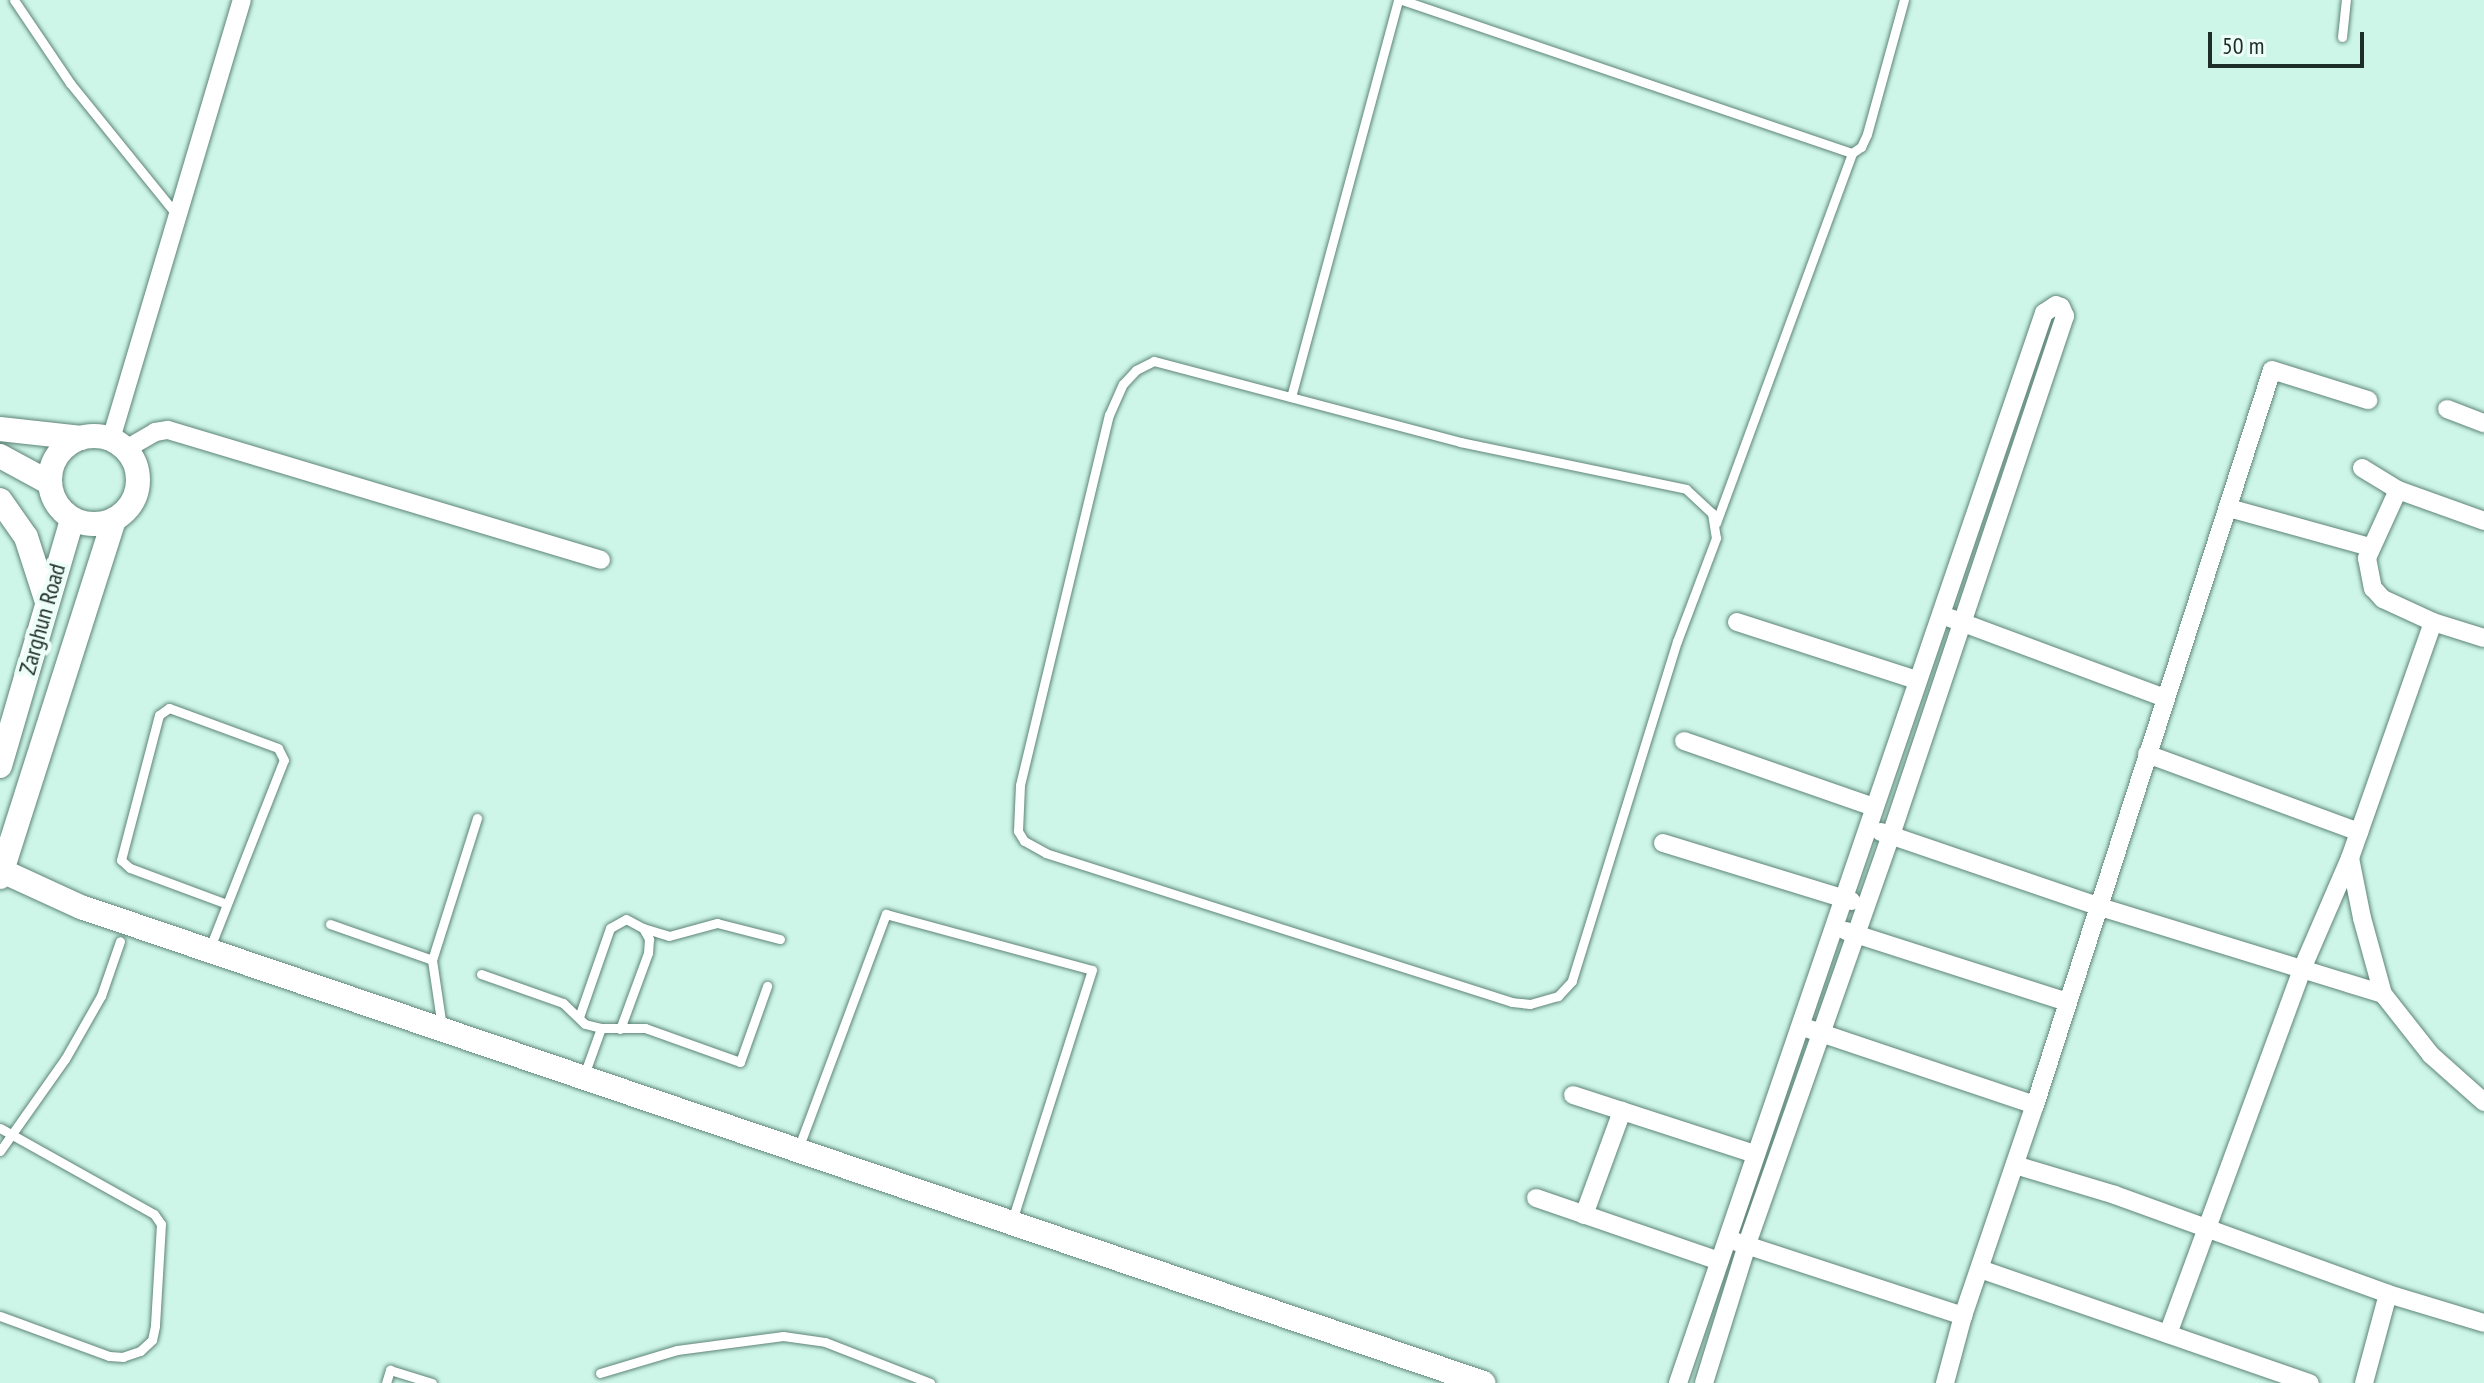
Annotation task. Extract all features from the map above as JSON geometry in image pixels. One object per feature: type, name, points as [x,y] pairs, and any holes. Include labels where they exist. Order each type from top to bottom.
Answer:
[{"type":"street","points":[[118,444],[176,214],[242,0]]},
{"type":"street","points":[[1678,1383],[1841,898],[2044,313],[2056,305],[2061,307],[2065,316],[1891,835],[1747,1245],[1704,1383]]},
{"type":"street","points":[[1945,1383],[1963,1316],[2035,1105],[2272,370],[2368,400]]},
{"type":"street","points":[[2447,409],[2484,423]]},
{"type":"street","points":[[0,429],[118,444],[168,430],[601,560]]},
{"type":"street","points":[[50,483],[58,455],[82,438]]},
{"type":"street","points":[[0,456],[50,483],[61,509],[72,519],[86,524],[114,520],[126,512],[138,486],[134,460],[118,444]]},
{"type":"street","points":[[2362,468],[2398,490],[2484,521]]},
{"type":"street","points":[[2398,490],[2370,547],[2368,570],[2377,593],[2433,622],[2484,638]]},
{"type":"street","points":[[0,500],[26,537],[47,602]]},
{"type":"street","points":[[2229,508],[2370,547]]},
{"type":"street","name":"Zarghun Road","points":[[0,766],[72,519]]},
{"type":"street","points":[[114,520],[1,872],[81,907],[1010,1225],[1427,1372],[1483,1383]]},
{"type":"street","points":[[1941,612],[1960,625],[2165,698]]},
{"type":"street","points":[[1737,622],[1917,680]]},
{"type":"street","points":[[2168,1334],[2302,969],[2350,858],[2433,622]]},
{"type":"street","points":[[1684,741],[1874,807]]},
{"type":"street","points":[[2147,754],[2359,832]]},
{"type":"street","points":[[1866,828],[2097,906],[2383,994]]},
{"type":"street","points":[[1663,843],[1866,906]]},
{"type":"street","points":[[2350,858],[2362,918],[2383,994],[2431,1055],[2484,1102]]},
{"type":"street","points":[[1832,926],[2067,1002]]},
{"type":"street","points":[[1798,1025],[2035,1105]]},
{"type":"street","points":[[1573,1095],[1755,1154]]},
{"type":"street","points":[[1584,1215],[1622,1111]]},
{"type":"street","points":[[2015,1165],[2115,1195],[2388,1294],[2484,1323]]},
{"type":"street","points":[[1536,1198],[1719,1261]]},
{"type":"street","points":[[1726,1239],[1963,1316]]},
{"type":"street","points":[[1980,1269],[2310,1383]]},
{"type":"street","points":[[2364,1383],[2388,1294]]},
{"type":"lane","points":[[14,0],[70,83],[176,214]]},
{"type":"lane","points":[[1291,397],[1400,0],[1852,153]]},
{"type":"lane","points":[[1716,523],[1706,503],[1686,489],[1460,442],[1161,361],[1144,365],[1123,384],[1109,415],[1020,785],[1016,821],[1024,841],[1046,853],[1512,1002],[1530,1004],[1558,996],[1572,981],[1673,653],[1716,538],[1716,523],[1852,153],[1861,147],[1867,134],[1904,0]]},
{"type":"lane","points":[[2342,37],[2346,0]]},
{"type":"lane","points":[[209,950],[284,760],[282,751],[169,708],[159,715],[121,860],[130,868],[227,904]]},
{"type":"lane","points":[[443,1030],[432,960],[477,818]]},
{"type":"lane","points":[[797,1152],[886,914],[1092,970],[1010,1225]]},
{"type":"lane","points":[[579,1017],[610,928],[626,919],[669,936],[717,923],[780,939]]},
{"type":"lane","points":[[330,924],[432,960]]},
{"type":"lane","points":[[620,1029],[647,962],[649,939],[643,928]]},
{"type":"lane","points":[[0,1151],[65,1059],[101,996],[120,941]]},
{"type":"lane","points":[[481,974],[563,1003],[585,1024],[601,1028],[645,1028],[740,1062],[767,986]]},
{"type":"lane","points":[[583,1078],[601,1028]]},
{"type":"lane","points":[[0,1128],[154,1214],[161,1224],[155,1326],[152,1340],[140,1351],[123,1357],[109,1356],[0,1316]]},
{"type":"lane","points":[[600,1373],[677,1350],[783,1336],[825,1342],[930,1383]]},
{"type":"lane","points":[[386,1383],[390,1370],[432,1383]]}]
